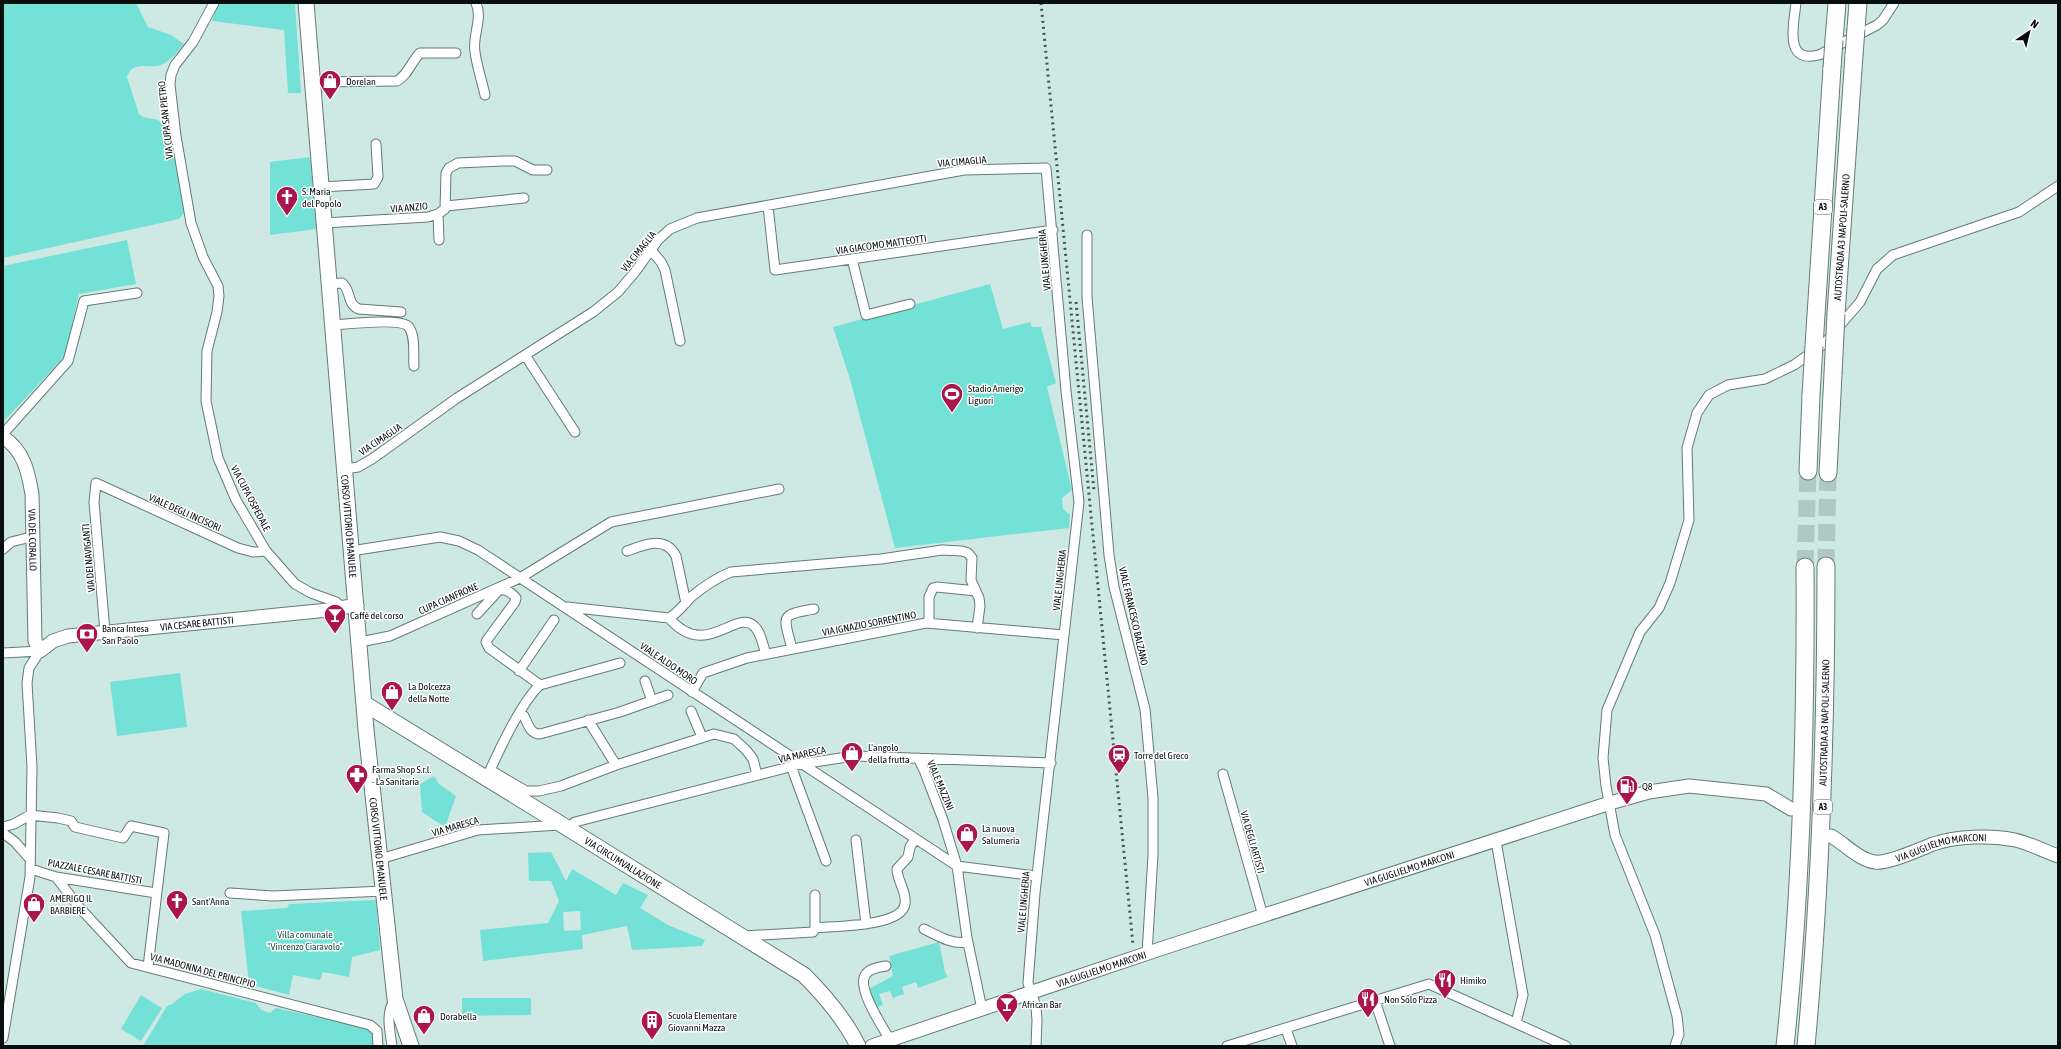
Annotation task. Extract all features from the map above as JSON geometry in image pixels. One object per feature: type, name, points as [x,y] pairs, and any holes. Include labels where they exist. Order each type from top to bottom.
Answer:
[{"type":"highway","name":"AUTOSTRADA A3 NAPOLI-SALERNO","points":[[1808,471],[1814,346],[1837,3]]},
{"type":"highway","name":"AUTOSTRADA A3 NAPOLI-SALERNO","points":[[1828,473],[1836,314],[1858,3]]},
{"type":"highway","name":"AUTOSTRADA A3 NAPOLI-SALERNO","points":[[1785,1046],[1795,940],[1800,855],[1806,644],[1805,566]]},
{"type":"highway","name":"AUTOSTRADA A3 NAPOLI-SALERNO","points":[[1806,1046],[1818,916],[1823,801],[1826,566]]},
{"type":"main road","name":"CORSO VITTORIO EMANUELE","points":[[306,3],[351,551],[380,859],[395,999],[411,1046]]},
{"type":"main road","name":"VIA CIRCUMVALLAZIONE","points":[[365,704],[488,774],[564,826],[804,975],[828,1001],[851,1032],[858,1046]]},
{"type":"street","name":"VIA CUPA SAN PIETRO","points":[[191,223],[176,136],[170,84],[171,75],[175,66],[193,42],[214,3]]},
{"type":"street","points":[[476,3],[479,15],[474,43],[485,95]]},
{"type":"street","points":[[1796,3],[1792,33],[1793,44],[1799,52],[1809,57],[1819,55],[1877,25],[1883,20],[1894,3]]},
{"type":"street","points":[[313,82],[397,81],[402,78],[414,59],[420,53],[456,53]]},
{"type":"street","points":[[321,187],[374,184],[378,177],[376,144]]},
{"type":"street","points":[[524,198],[446,206],[446,173],[449,168],[458,163],[515,161],[533,170],[547,170]]},
{"type":"street","name":"VIA CIMAGLIA","points":[[345,469],[358,467],[372,459],[457,398],[593,312],[618,292],[658,240],[670,229],[696,218],[768,206],[890,182],[964,170],[1046,168]]},
{"type":"street","name":"VIALE UNGHERIA","points":[[1036,1046],[1038,1020],[1036,1007],[1028,983],[1036,876],[1051,764],[1079,502],[1066,391],[1053,230],[1046,168]]},
{"type":"street","points":[[1675,1046],[1679,1034],[1677,1016],[1655,934],[1616,836],[1602,758],[1607,710],[1640,632],[1659,608],[1670,583],[1689,520],[1688,448],[1697,413],[1709,395],[1728,385],[1765,379],[1794,365],[1824,344],[1860,302],[1878,269],[1893,255],[2020,212],[2058,186]]},
{"type":"street","name":"VIA ANZIO","points":[[324,223],[417,218],[443,212],[446,206]]},
{"type":"street","name":"VIA GIACOMO MATTEOTTI","points":[[768,206],[775,270],[1053,230]]},
{"type":"street","points":[[438,214],[439,240]]},
{"type":"street","name":"VIA CUPA OSPEDALE","points":[[191,223],[204,257],[218,286],[219,296],[217,312],[207,351],[206,401],[218,458],[236,500],[266,550],[295,584],[311,593],[336,602],[342,607]]},
{"type":"street","name":"VIALE FRANCESCO BALZANO","points":[[1087,235],[1087,296],[1109,555],[1114,587],[1145,710],[1153,798],[1153,855],[1147,954]]},
{"type":"street","points":[[651,250],[661,262],[665,270],[680,341]]},
{"type":"street","points":[[852,259],[866,315],[910,304]]},
{"type":"street","points":[[329,284],[342,283],[346,286],[353,307],[359,309],[401,312]]},
{"type":"street","points":[[3,434],[68,361],[84,301],[137,293]]},
{"type":"street","points":[[333,325],[390,322],[406,325],[412,338],[414,366]]},
{"type":"street","points":[[525,355],[575,432]]},
{"type":"street","name":"VIA DEL CORALLO","points":[[3,437],[20,453],[29,474],[32,494],[35,641],[40,651]]},
{"type":"street","name":"VIALE DEGLI INCISORI","points":[[96,483],[238,548],[254,552],[266,550]]},
{"type":"street","name":"VIA DEI NAVIGANTI","points":[[96,483],[94,502],[105,632]]},
{"type":"street","name":"CUPA CIANFRONE","points":[[360,642],[390,636],[520,578],[611,522],[779,489]]},
{"type":"street","points":[[3,549],[11,542],[32,537]]},
{"type":"street","name":"VIALE ALDO MORO","points":[[351,551],[440,537],[459,541],[478,550],[957,866]]},
{"type":"street","points":[[627,551],[658,543],[672,549],[676,556],[686,603]]},
{"type":"street","points":[[669,618],[717,578],[731,572],[881,559],[942,550],[962,551],[968,553],[972,558],[970,580],[976,591],[980,606],[977,628]]},
{"type":"street","points":[[929,623],[929,598],[933,588],[937,586],[976,591]]},
{"type":"street","points":[[477,614],[499,590],[506,590],[514,595],[516,598],[515,602],[486,642],[488,648],[540,685]]},
{"type":"street","name":"VIA CESARE BATTISTI","points":[[3,1038],[31,869],[30,816],[32,767],[27,683],[30,668],[40,651],[53,641],[68,636],[357,605]]},
{"type":"street","points":[[565,607],[669,618],[681,630],[697,636],[714,634],[739,622],[748,623],[754,625],[766,654]]},
{"type":"street","points":[[792,649],[786,623],[787,617],[791,613],[814,609]]},
{"type":"street","points":[[519,670],[554,620]]},
{"type":"street","name":"VIA IGNAZIO SORRENTINO","points":[[692,692],[703,673],[747,658],[929,623],[1064,635]]},
{"type":"street","points":[[3,653],[40,651]]},
{"type":"street","points":[[620,663],[540,685],[534,690],[520,713],[488,774],[530,792],[561,786],[616,765],[714,734],[734,739],[746,750],[753,759],[757,775]]},
{"type":"street","points":[[646,681],[652,701]]},
{"type":"street","points":[[524,716],[532,731],[536,734],[588,720],[668,695]]},
{"type":"street","points":[[692,711],[702,737]]},
{"type":"street","points":[[588,720],[616,765]]},
{"type":"street","name":"VIA MARESCA","points":[[380,859],[478,830],[564,826],[791,766],[854,756],[1051,764]]},
{"type":"street","name":"VIALE MAZZINI","points":[[918,758],[944,820],[957,866],[968,942],[982,1009]]},
{"type":"street","points":[[791,766],[826,861]]},
{"type":"street","name":"VIA DEGLI ARTISTI","points":[[1223,774],[1263,916]]},
{"type":"street","name":"VIA GUGLIELMO MARCONI","points":[[872,1046],[1263,916],[1610,803],[1649,792],[1689,786],[1766,794],[1790,809]]},
{"type":"street","points":[[3,827],[14,824],[30,816],[58,818],[71,821],[75,827],[122,838],[132,826],[164,833],[148,967]]},
{"type":"street","points":[[3,833],[16,842],[30,859]]},
{"type":"street","name":"VIA GUGLIELMO MARCONI","points":[[1831,836],[1859,855],[1875,862],[1885,862],[1936,843],[1981,838],[2015,840],[2058,856]]},
{"type":"street","points":[[815,928],[866,924],[890,919],[901,914],[904,909],[905,894],[897,869],[908,858],[910,847],[915,839]]},
{"type":"street","points":[[856,840],[866,924]]},
{"type":"street","points":[[1496,841],[1523,995],[1516,1023]]},
{"type":"street","points":[[957,866],[1036,876]]},
{"type":"street","name":"PIAZZALE CESARE BATTISTI","points":[[31,869],[56,877],[156,893]]},
{"type":"street","name":"VIA MADONNA DEL PRINCIPIO","points":[[56,877],[78,906],[131,963],[370,1025],[377,1031],[378,1046]]},
{"type":"street","points":[[230,893],[273,896],[384,891]]},
{"type":"street","points":[[741,936],[813,932],[815,928],[815,895]]},
{"type":"street","points":[[924,929],[950,942],[958,944],[968,942]]},
{"type":"street","points":[[886,966],[870,970],[866,973],[863,983],[869,1002],[890,1040]]},
{"type":"street","points":[[1227,1046],[1429,984],[1566,1046]]},
{"type":"street","points":[[392,1046],[389,1015],[390,1006],[395,999]]},
{"type":"street","points":[[1375,1001],[1390,1046]]},
{"type":"street","points":[[1286,1029],[1292,1046]]},
{"type":"green space","points":[[3,3],[136,3],[148,27],[171,35],[184,44],[172,58],[163,64],[158,66],[138,66],[130,71],[127,77],[139,114],[143,117],[158,120],[172,130],[184,213],[179,219],[3,258]]},
{"type":"green space","points":[[218,3],[295,3],[301,93],[288,93],[284,30],[212,21]]},
{"type":"green space","points":[[310,157],[317,229],[270,235],[270,162]]},
{"type":"green space","points":[[127,240],[136,284],[79,294],[65,356],[3,422],[3,266]]},
{"type":"green space","name":"Stadio Amerigo Liguori","points":[[990,284],[1003,329],[1030,322],[1032,327],[1041,327],[1056,383],[1047,387],[1072,490],[1062,498],[1063,509],[1070,515],[1069,528],[895,548],[850,379],[833,327]]},
{"type":"green space","points":[[180,673],[187,727],[117,736],[110,682]]},
{"type":"green space","points":[[434,776],[439,784],[456,796],[445,827],[422,812],[420,784]]},
{"type":"green space","points":[[551,852],[566,881],[572,869],[616,895],[623,883],[648,895],[640,908],[668,925],[705,940],[702,946],[632,950],[627,926],[582,935],[583,949],[483,961],[480,930],[548,923],[559,901],[551,881],[529,881],[528,853]],"holes":[[[580,911],[581,930],[564,931],[563,912]]]},
{"type":"green space","name":"Villa comunale \"Vincenzo Ciaravolo\"","points":[[376,900],[380,950],[352,957],[349,977],[323,972],[320,980],[293,975],[289,995],[249,984],[241,911],[287,908],[289,904]]},
{"type":"green space","points":[[939,942],[945,972],[948,977],[918,988],[916,982],[902,987],[904,994],[893,998],[890,991],[879,994],[883,1005],[878,1007],[867,990],[893,976],[889,956]]},
{"type":"green space","points":[[201,989],[256,1003],[261,1010],[270,1013],[276,1008],[367,1028],[372,1033],[374,1046],[143,1046],[167,1006],[185,994]]},
{"type":"green space","points":[[141,995],[162,1008],[141,1041],[121,1029]]},
{"type":"green space","points":[[462,998],[531,998],[531,1015],[462,1016]]},
{"type":"tunnel","points":[[1805,567],[1808,471]]},
{"type":"tunnel","points":[[1826,566],[1828,473]]},
{"type":"railway","points":[[1041,3],[1133,945]]},
{"type":"railway","points":[[1076,302],[1094,491]]},
{"type":"place","name":"Dorelan","points":[[330,100]]},
{"type":"place","name":"S. Maria del Popolo","points":[[287,216]]},
{"type":"place","name":"Stadio Amerigo Liguori","points":[[952,414]]},
{"type":"place","name":"Caffè del corso","points":[[335,634]]},
{"type":"place","name":"Banca Intesa San Paolo","points":[[87,654]]},
{"type":"place","name":"La Dolcezza della Notte","points":[[392,712]]},
{"type":"place","name":"L'angolo della frutta","points":[[852,772]]},
{"type":"place","name":"Torre del Greco","points":[[1119,774]]},
{"type":"place","name":"Farma Shop S.r.l. - La Sanitaria","points":[[357,794]]},
{"type":"place","name":"Q8","points":[[1627,806]]},
{"type":"place","name":"La nuova Salumeria","points":[[967,854]]},
{"type":"place","name":"Sant'Anna","points":[[177,920]]},
{"type":"place","name":"AMERIGO IL BARBIERE","points":[[34,924]]},
{"type":"place","name":"Himiko","points":[[1445,1000]]},
{"type":"place","name":"Non Solo Pizza","points":[[1368,1018]]},
{"type":"place","name":"African Bar","points":[[1007,1024]]},
{"type":"place","name":"Dorabella","points":[[424,1036]]},
{"type":"place","name":"Scuola Elementare Giovanni Mazza","points":[[652,1040]]}]
